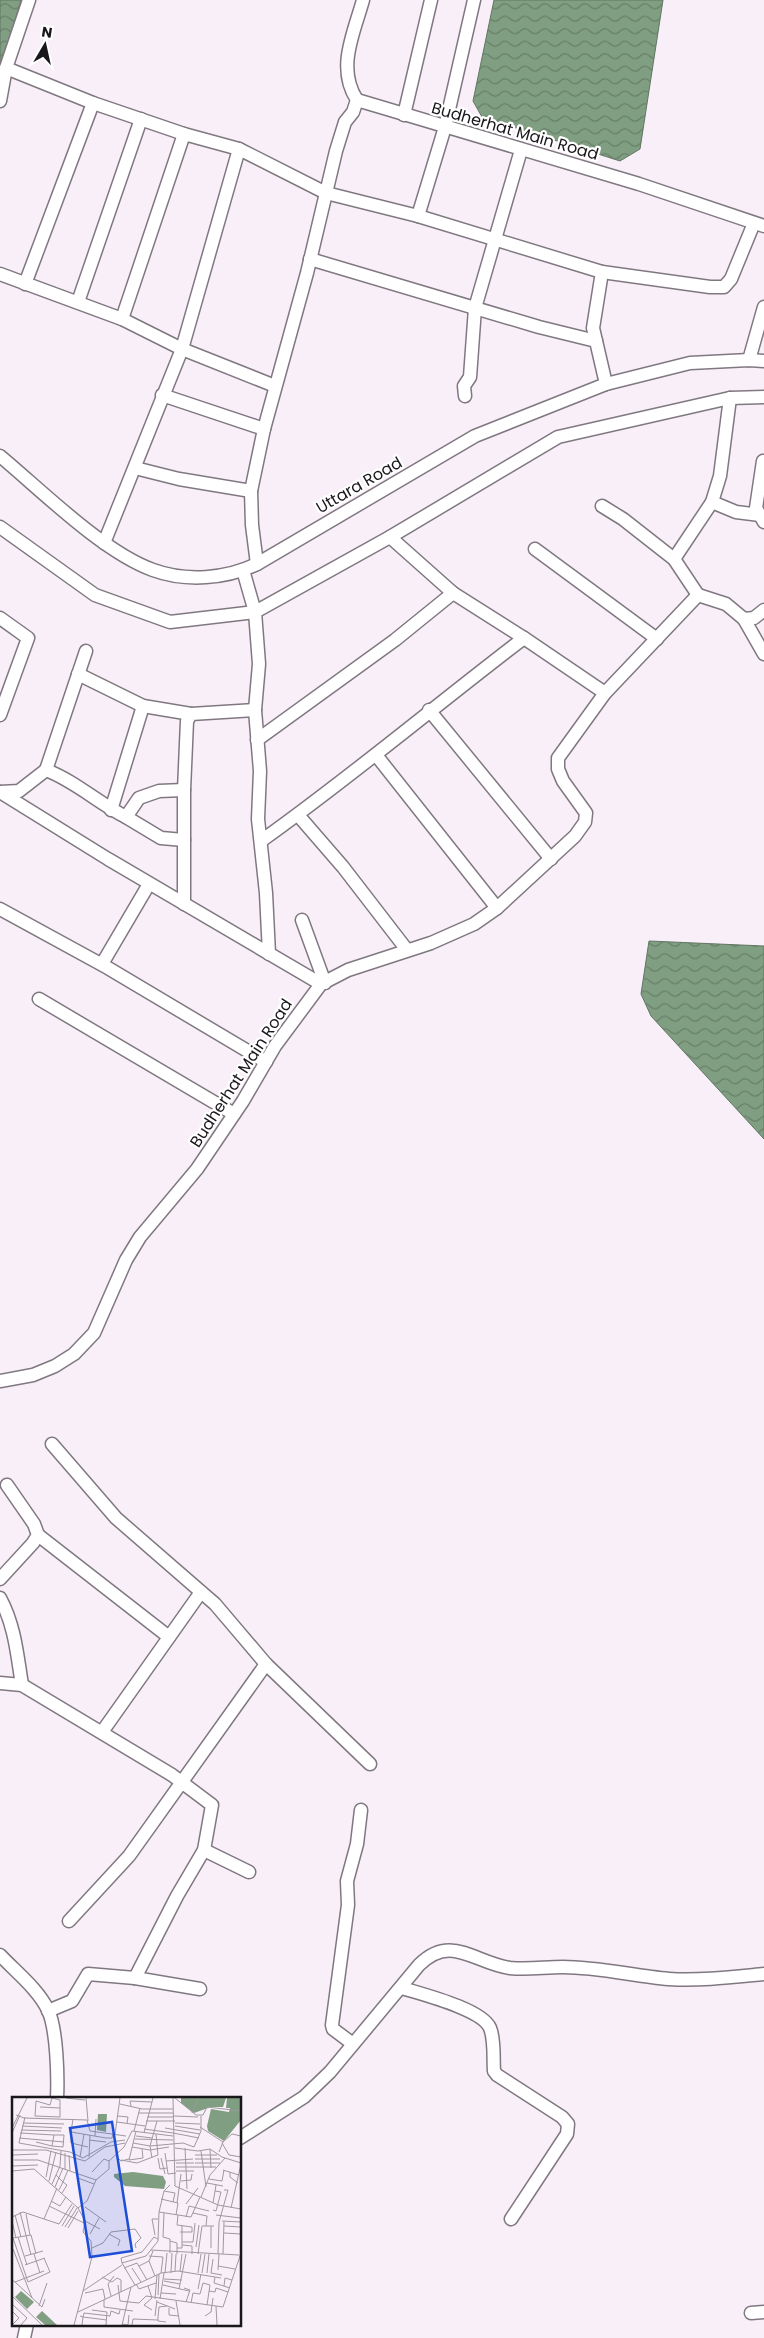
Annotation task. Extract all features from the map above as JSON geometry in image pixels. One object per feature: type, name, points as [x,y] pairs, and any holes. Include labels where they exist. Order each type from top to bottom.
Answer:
[{"type":"street","points":[[0,101],[6,68],[29,0]]},
{"type":"street","points":[[257,564],[252,525],[251,491],[264,429],[341,136],[357,100],[349,86],[346,61],[363,0]]},
{"type":"street","points":[[404,115],[431,0]]},
{"type":"street","points":[[418,216],[445,127],[474,0]]},
{"type":"street","points":[[6,68],[93,102],[184,134],[239,149],[326,193],[418,216],[602,272],[710,288],[724,287],[731,279],[759,225]]},
{"type":"street","name":"Budherhat Main Road","points":[[357,100],[639,184],[759,225]]},
{"type":"street","points":[[25,284],[93,102]]},
{"type":"street","points":[[78,302],[141,119]]},
{"type":"street","points":[[122,319],[184,134]]},
{"type":"street","points":[[104,543],[182,349],[239,149]]},
{"type":"street","points":[[465,396],[464,386],[470,377],[475,308],[521,150]]},
{"type":"street","points":[[310,259],[475,308],[596,340]]},
{"type":"street","points":[[602,272],[593,328],[606,384]]},
{"type":"street","points":[[0,274],[122,319],[182,349],[275,386]]},
{"type":"street","points":[[749,360],[764,307]]},
{"type":"street","name":"Uttara Road","points":[[0,456],[104,543],[153,570],[202,578],[243,570],[257,564],[475,436],[606,384],[690,363],[764,361]]},
{"type":"street","points":[[162,395],[264,429]]},
{"type":"street","points":[[0,527],[95,595],[170,622],[255,612],[390,537],[558,437],[730,398],[764,397]]},
{"type":"street","points":[[674,559],[712,502],[720,476],[730,398]]},
{"type":"street","points":[[762,461],[756,508],[762,518]]},
{"type":"street","points":[[135,468],[178,479],[251,491]]},
{"type":"street","points":[[712,502],[736,512],[762,518]]},
{"type":"street","points":[[602,506],[624,519],[674,559],[698,595],[726,604],[744,619],[764,654]]},
{"type":"street","points":[[390,537],[453,593],[605,693]]},
{"type":"street","points":[[535,549],[657,639]]},
{"type":"street","points":[[243,570],[255,612],[258,664],[255,710],[260,771],[258,819],[262,841],[269,954]]},
{"type":"street","points":[[257,740],[395,640],[453,593]]},
{"type":"street","name":"Budherhat Main Road","points":[[0,1380],[33,1375],[55,1366],[74,1354],[94,1333],[126,1260],[140,1237],[197,1169],[290,1025],[323,984],[348,970],[452,935],[474,924],[497,908],[551,859],[585,822],[586,813],[563,781],[558,769],[558,758],[605,693],[698,595]]},
{"type":"street","points":[[744,619],[754,618],[764,610]]},
{"type":"street","points":[[0,618],[28,638],[0,715]]},
{"type":"street","points":[[262,841],[376,755],[429,710],[524,638]]},
{"type":"street","points":[[86,651],[46,770],[19,791],[0,792],[149,884],[323,984]]},
{"type":"street","points":[[78,674],[143,706],[191,714],[255,710]]},
{"type":"street","points":[[111,810],[143,706]]},
{"type":"street","points":[[429,710],[551,859]]},
{"type":"street","points":[[184,904],[184,790],[187,721],[191,714]]},
{"type":"street","points":[[376,755],[497,908]]},
{"type":"street","points":[[46,770],[64,777],[111,810],[162,838],[184,840]]},
{"type":"street","points":[[126,817],[139,798],[159,791],[184,790]]},
{"type":"street","points":[[298,815],[343,867],[407,950]]},
{"type":"street","points":[[102,964],[149,884]]},
{"type":"street","points":[[0,909],[102,964],[266,1062]]},
{"type":"street","points":[[302,920],[323,984]]},
{"type":"street","points":[[39,999],[234,1114]]},
{"type":"street","points":[[52,1444],[116,1518],[215,1604],[266,1664],[370,1764]]},
{"type":"street","points":[[7,1485],[34,1524],[38,1535],[169,1637]]},
{"type":"street","points":[[0,1579],[34,1543],[38,1535]]},
{"type":"street","points":[[102,1732],[201,1592]]},
{"type":"street","points":[[0,1598],[9,1616],[14,1634],[22,1685]]},
{"type":"street","points":[[69,1921],[130,1856],[266,1664]]},
{"type":"street","points":[[0,1682],[22,1685],[102,1732],[134,1754],[172,1775],[180,1783],[212,1805],[204,1850],[177,1896],[134,1978]]},
{"type":"street","points":[[353,2044],[333,2029],[332,2025],[348,1905],[347,1881],[357,1844],[361,1810]]},
{"type":"street","points":[[204,1850],[249,1872]]},
{"type":"street","points":[[241,2137],[304,2097],[330,2072],[430,1954],[442,1950],[456,1951],[507,1968],[529,1970],[563,1967],[671,1979],[764,1974]]},
{"type":"street","points":[[0,1955],[31,1987],[48,2011],[55,2048],[57,2097]]},
{"type":"street","points":[[48,2011],[72,2001],[88,1974],[134,1978],[200,1989]]},
{"type":"street","points":[[402,1988],[467,2010],[483,2020],[490,2027],[494,2070],[497,2075],[562,2116],[568,2124],[567,2134],[511,2219]]},
{"type":"water","points":[[0,0],[21,0],[0,73]]},
{"type":"water","points":[[494,0],[663,0],[640,149],[620,161],[482,117],[473,101]]},
{"type":"water","points":[[649,941],[764,946],[764,1139],[651,1016],[641,994]]}]
